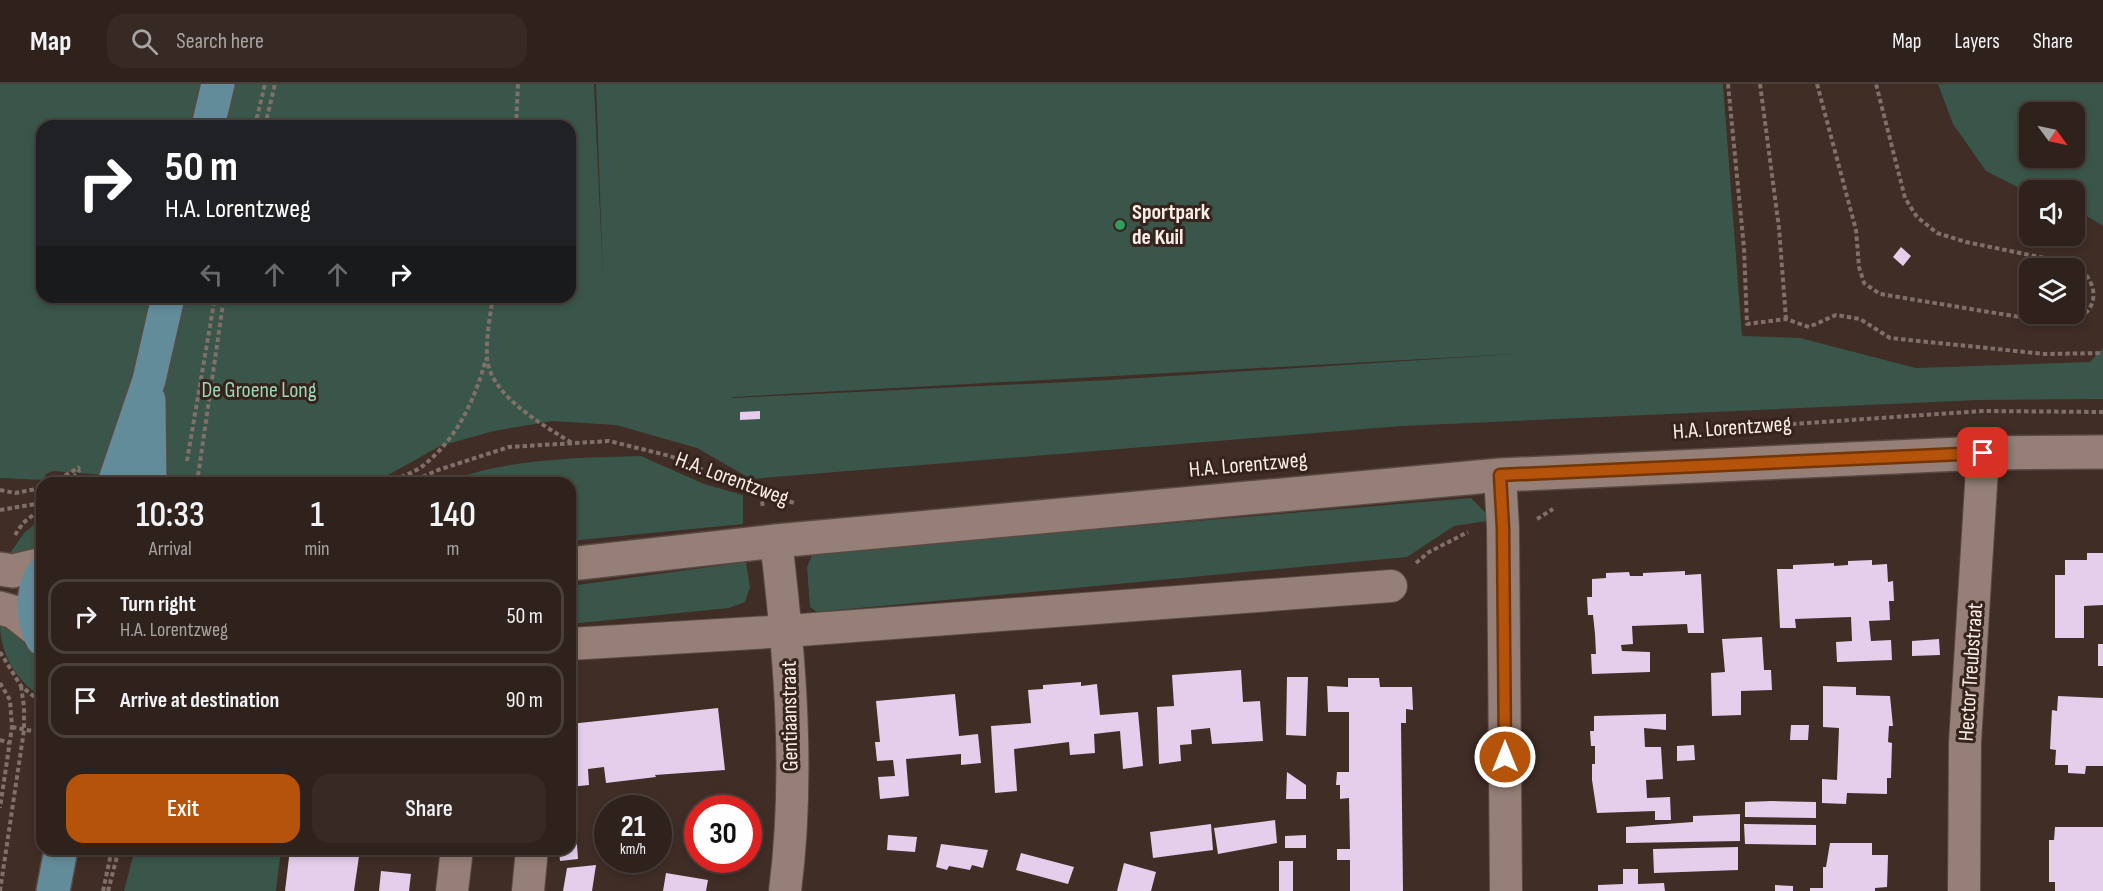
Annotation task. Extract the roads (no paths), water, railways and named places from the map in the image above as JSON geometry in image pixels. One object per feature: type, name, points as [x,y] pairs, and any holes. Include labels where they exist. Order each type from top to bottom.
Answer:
[{"type":"main road","points":[[209,120],[218,84]]},
{"type":"main road","points":[[116,477],[149,380],[167,303]]},
{"type":"main road","points":[[149,380],[150,477]]},
{"type":"main road","points":[[36,589],[33,607],[36,619]]},
{"type":"main road","points":[[52,891],[60,855]]},
{"type":"street","name":"H.A. Lorentzweg","points":[[576,563],[776,541],[1500,475],[1983,453],[2103,452]]},
{"type":"street","name":"Hector Treubstraat","points":[[1964,891],[1965,742],[1983,453]]},
{"type":"street","points":[[1500,475],[1503,528],[1506,891]]},
{"type":"street","name":"Gentiaanstraat","points":[[776,541],[791,681],[791,844],[785,891]]},
{"type":"street","points":[[0,569],[13,571],[36,565]]},
{"type":"street","points":[[576,644],[787,631],[1391,586]]},
{"type":"street","points":[[0,608],[14,612],[36,631]]},
{"type":"street","points":[[452,891],[456,855]]},
{"type":"street","points":[[528,891],[531,855]]},
{"type":"place","name":"Sportpark de Kuil","points":[[1120,225]]},
{"type":"park label","name":"De Groene Long","points":[[259,390]]}]
